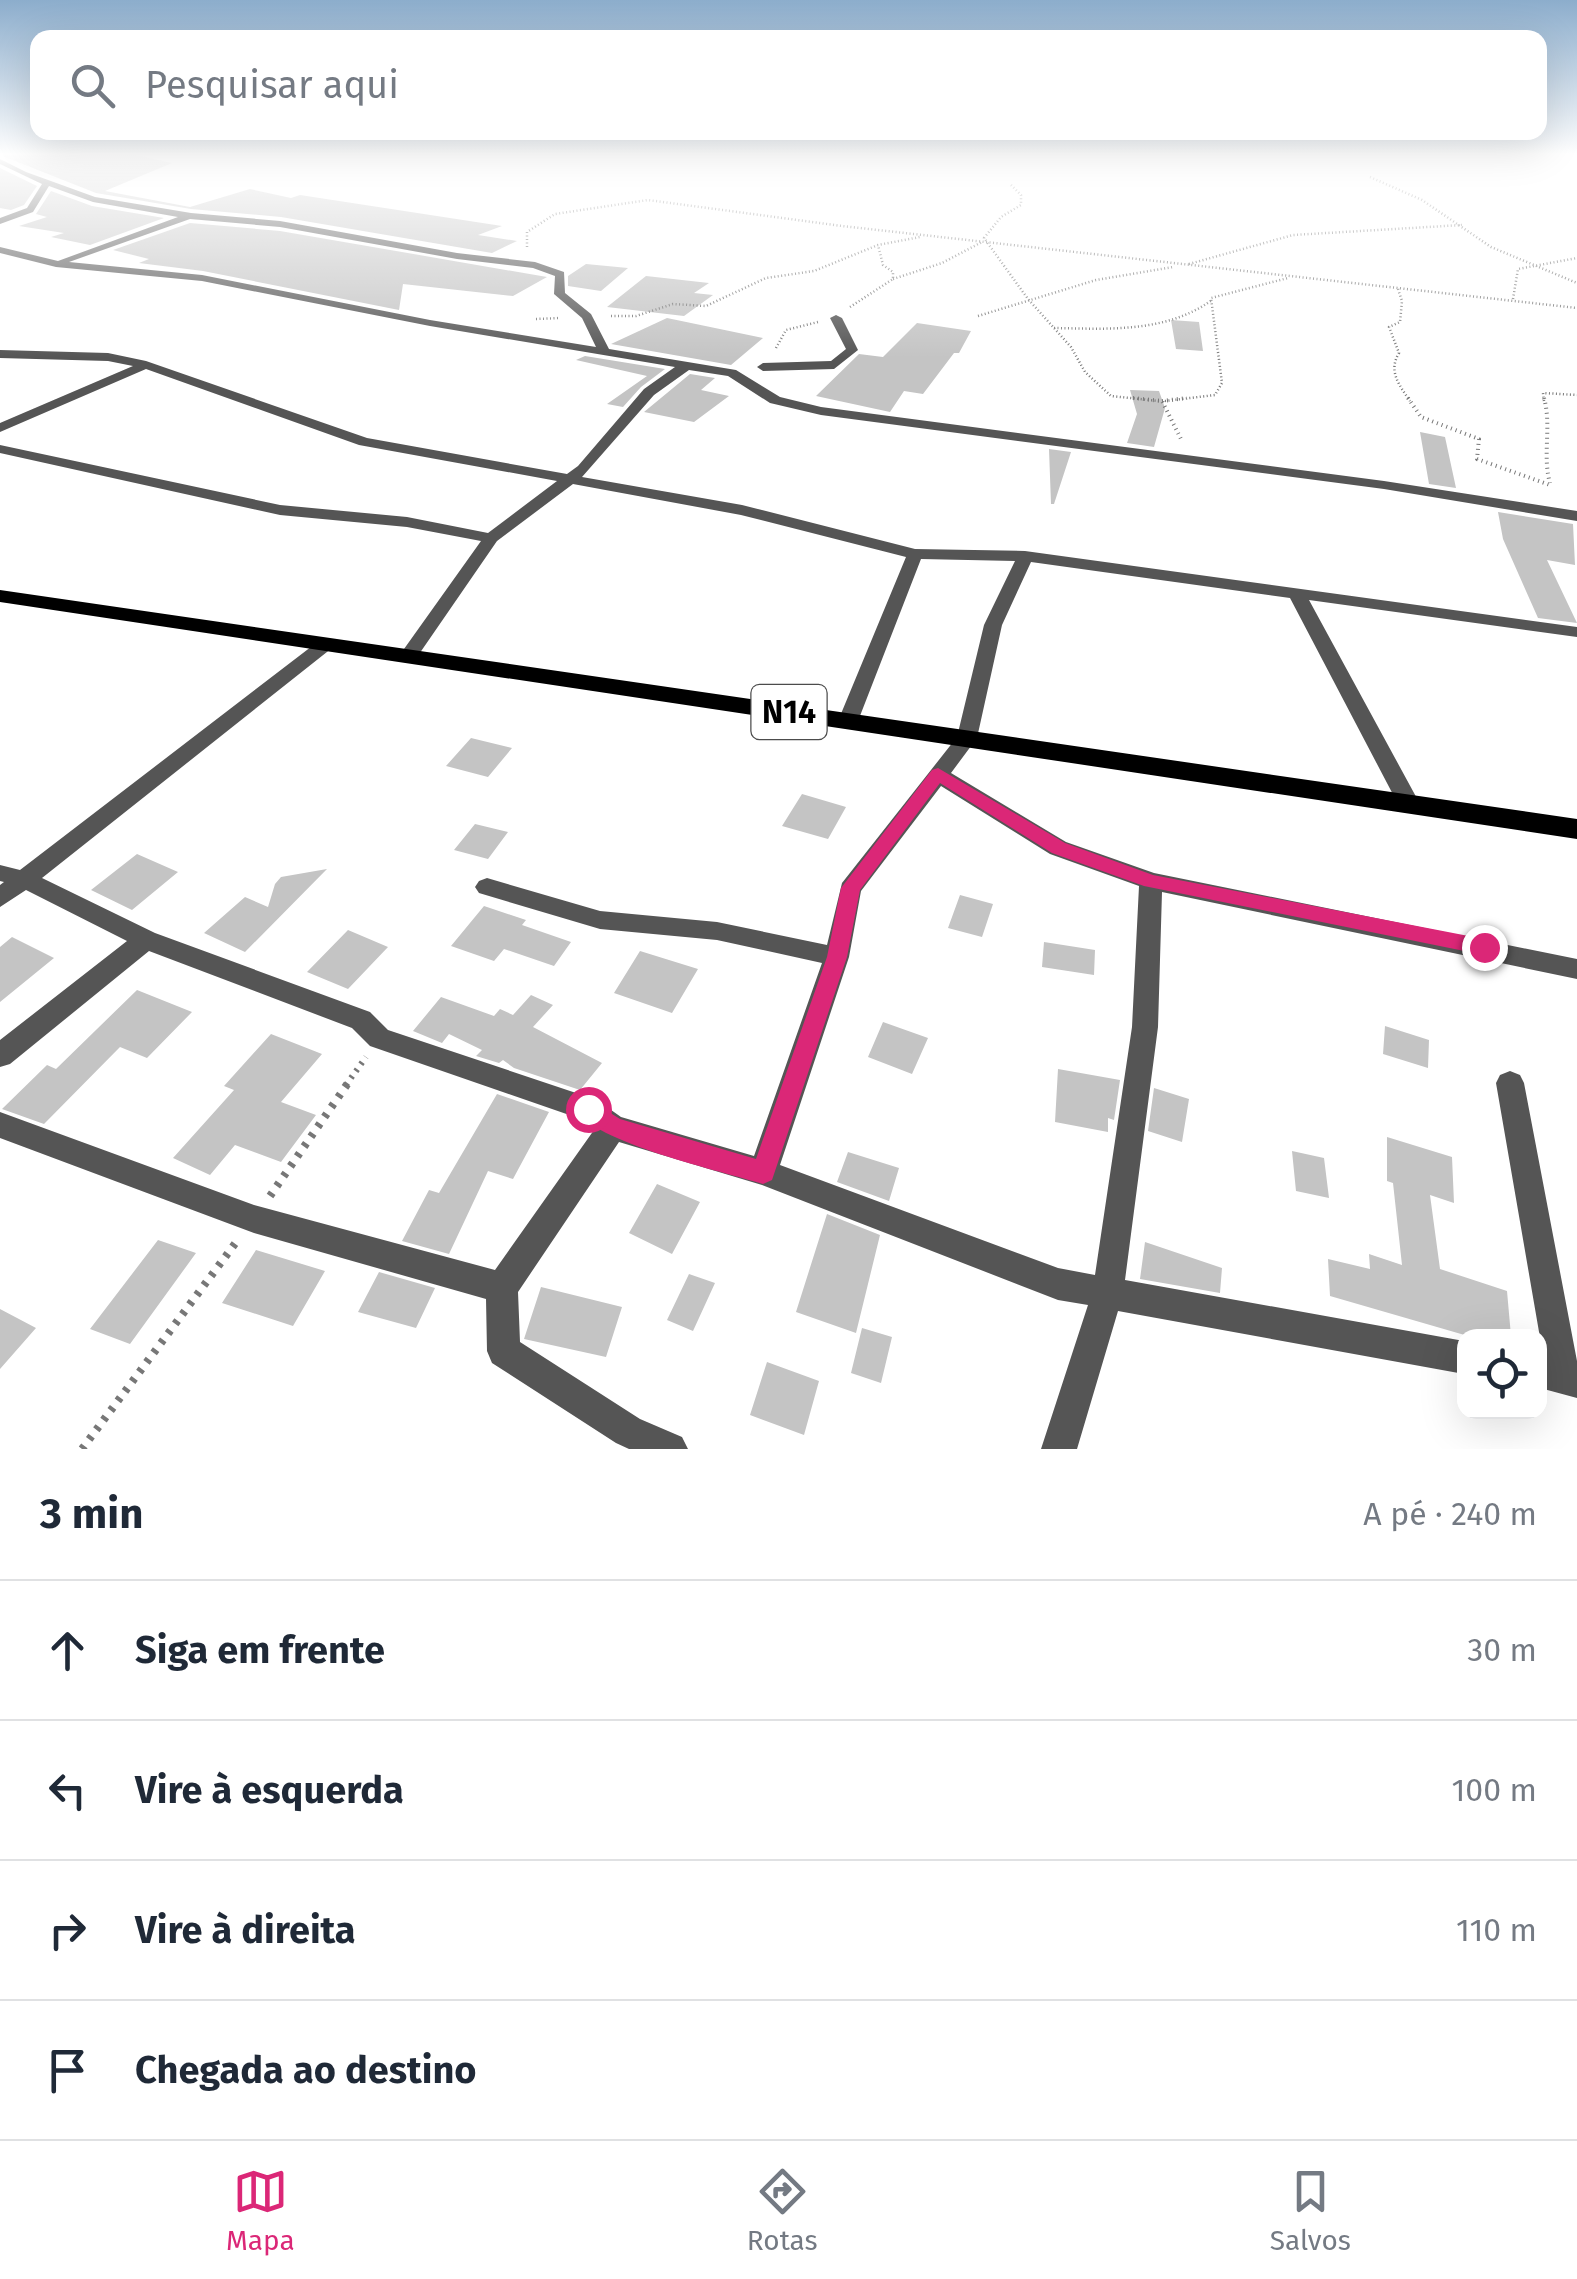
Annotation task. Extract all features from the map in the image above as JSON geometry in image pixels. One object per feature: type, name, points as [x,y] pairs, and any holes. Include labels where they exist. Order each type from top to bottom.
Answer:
[{"type":"main road","name":"N14","points":[[0,596],[1577,828]]},
{"type":"street","points":[[56,264],[172,223]]},
{"type":"street","points":[[265,223],[510,262],[560,274],[559,294],[587,316],[605,353]]},
{"type":"street","points":[[0,250],[56,264],[202,278],[732,373],[775,400],[821,411],[1577,516]]},
{"type":"street","points":[[763,367],[834,365],[852,350],[836,318]]},
{"type":"street","points":[[0,354],[108,357],[146,365],[364,442],[742,510],[915,554],[1024,556],[1577,632]]},
{"type":"street","points":[[0,428],[146,365]]},
{"type":"street","points":[[408,656],[491,538],[583,468],[650,392],[684,366]]},
{"type":"street","points":[[0,449],[280,510],[406,522],[491,538]]},
{"type":"street","points":[[848,721],[915,554]]},
{"type":"street","points":[[763,1172],[837,957],[850,888],[967,738],[993,625],[1024,556]]},
{"type":"street","points":[[1296,593],[1409,804]]},
{"type":"street","points":[[0,898],[12,876],[326,644]]},
{"type":"street","points":[[938,774],[1058,848],[1151,881],[1484,947],[1577,970]]},
{"type":"street","points":[[12,876],[146,940],[360,1020],[379,1038],[588,1109],[613,1127],[763,1172],[1058,1284],[1457,1357]]},
{"type":"street","points":[[1058,1449],[1108,1292],[1144,1026],[1151,881]]},
{"type":"street","points":[[487,887],[600,920],[717,931],[837,957]]},
{"type":"street","points":[[0,1056],[146,940]]},
{"type":"street","points":[[1510,1084],[1560,1376]]},
{"type":"street","points":[[0,1126],[254,1219],[502,1288]]},
{"type":"street","points":[[613,1127],[502,1288],[504,1351],[628,1431],[670,1449]]},
{"type":"path","points":[[510,262],[528,246],[527,232],[541,223]]},
{"type":"path","points":[[830,223],[1183,266],[1577,308]]},
{"type":"path","points":[[997,223],[984,238],[1085,372],[1111,396],[1162,401],[1215,395],[1222,383],[1215,350],[1220,330],[1212,300]]},
{"type":"path","points":[[1458,223],[1490,247],[1577,283]]},
{"type":"path","points":[[978,316],[1096,280],[1183,266],[1294,236],[1462,225]]},
{"type":"path","points":[[522,320],[636,316],[673,304],[706,306],[766,278],[814,272],[878,245],[930,235]]},
{"type":"path","points":[[893,279],[942,263],[969,246],[988,241]]},
{"type":"path","points":[[1512,300],[1518,269],[1530,263],[1570,262],[1577,258]]},
{"type":"path","points":[[1054,328],[1138,329],[1159,320],[1191,315],[1217,294],[1254,290],[1291,278]]},
{"type":"path","points":[[1398,289],[1403,315],[1400,322],[1389,328],[1398,353],[1394,361],[1395,380],[1420,418],[1479,439],[1477,459],[1550,485]]},
{"type":"path","points":[[1560,513],[1543,463],[1549,416],[1543,405],[1543,393],[1577,395]]},
{"type":"path","points":[[1162,401],[1190,460]]},
{"type":"path","points":[[82,1449],[254,1219],[379,1038]]},
{"type":"building","points":[[30,223],[151,223],[90,245],[51,237],[64,233],[19,226]]},
{"type":"building","points":[[190,223],[280,231],[547,277],[513,296],[403,284],[399,310],[203,271],[139,263],[149,259],[113,250]]},
{"type":"building","points":[[314,223],[502,226],[478,235],[517,241],[492,253]]},
{"type":"building","points":[[586,264],[628,268],[601,291],[568,286],[568,276]]},
{"type":"building","points":[[646,276],[709,283],[694,293],[713,295],[684,316],[607,307]]},
{"type":"building","points":[[667,318],[763,338],[731,365],[611,344]]},
{"type":"building","points":[[1171,320],[1199,322],[1203,351],[1176,349]]},
{"type":"building","points":[[917,323],[971,331],[959,353],[954,353],[923,394],[904,391],[890,412],[816,396],[859,354],[883,357]]},
{"type":"building","points":[[585,356],[665,369],[623,407],[607,404],[647,376],[576,360]]},
{"type":"building","points":[[690,374],[715,378],[701,390],[729,396],[694,422],[644,412]]},
{"type":"building","points":[[1130,390],[1159,391],[1165,408],[1154,447],[1127,443],[1137,414]]},
{"type":"building","points":[[1420,432],[1445,437],[1456,488],[1429,484]]},
{"type":"building","points":[[1049,449],[1071,452],[1054,504],[1051,504]]},
{"type":"building","points":[[1498,512],[1573,524],[1575,565],[1547,560],[1577,623],[1538,618],[1503,539]]},
{"type":"building","points":[[471,738],[512,748],[488,777],[446,766]]},
{"type":"building","points":[[802,794],[846,807],[828,839],[782,826]]},
{"type":"building","points":[[475,824],[508,832],[488,859],[454,850]]},
{"type":"building","points":[[137,854],[178,872],[132,910],[91,890]]},
{"type":"building","points":[[327,869],[245,952],[204,933],[245,897],[268,907],[281,877]]},
{"type":"building","points":[[960,895],[993,904],[982,937],[948,928]]},
{"type":"building","points":[[484,906],[526,920],[522,925],[571,942],[554,966],[504,949],[494,961],[451,946]]},
{"type":"building","points":[[348,930],[388,947],[348,989],[307,972]]},
{"type":"building","points":[[12,937],[54,958],[0,1002],[0,947]]},
{"type":"building","points":[[1044,942],[1095,950],[1094,975],[1042,967]]},
{"type":"building","points":[[640,951],[698,969],[672,1013],[614,993]]},
{"type":"building","points":[[137,990],[192,1012],[147,1058],[120,1047],[44,1124],[2,1109],[47,1065],[56,1069]]},
{"type":"building","points":[[531,995],[553,1005],[533,1027],[602,1063],[580,1090],[514,1068],[503,1060],[499,1063],[476,1056],[482,1050],[449,1034],[442,1043],[413,1031],[441,997],[494,1016],[500,1009],[513,1015]]},
{"type":"building","points":[[883,1022],[928,1038],[912,1074],[868,1057]]},
{"type":"building","points":[[1385,1026],[1429,1040],[1428,1068],[1383,1054]]},
{"type":"building","points":[[271,1034],[322,1054],[281,1102],[316,1115],[281,1162],[235,1145],[210,1175],[173,1158],[234,1090],[224,1086]]},
{"type":"building","points":[[1058,1069],[1120,1080],[1114,1120],[1108,1118],[1108,1132],[1055,1122]]},
{"type":"building","points":[[1154,1088],[1189,1099],[1182,1142],[1148,1131]]},
{"type":"building","points":[[497,1094],[549,1112],[513,1179],[488,1171],[449,1254],[402,1241],[429,1190],[439,1193]]},
{"type":"building","points":[[1387,1137],[1452,1157],[1454,1203],[1430,1195],[1440,1269],[1507,1291],[1510,1329],[1457,1329],[1457,1333],[1330,1296],[1328,1259],[1370,1269],[1369,1254],[1402,1265],[1393,1183],[1387,1181]]},
{"type":"building","points":[[1292,1151],[1324,1158],[1329,1198],[1296,1191]]},
{"type":"building","points":[[848,1152],[899,1168],[889,1201],[837,1182]]},
{"type":"building","points":[[657,1184],[700,1202],[672,1254],[629,1233]]},
{"type":"building","points":[[827,1214],[880,1235],[856,1333],[796,1312]]},
{"type":"building","points":[[158,1240],[196,1253],[130,1344],[90,1329]]},
{"type":"building","points":[[1145,1242],[1222,1268],[1220,1293],[1140,1279]]},
{"type":"building","points":[[256,1250],[325,1271],[293,1326],[222,1303]]},
{"type":"building","points":[[379,1272],[435,1288],[416,1328],[358,1312]]},
{"type":"building","points":[[689,1274],[715,1283],[693,1331],[667,1320]]},
{"type":"building","points":[[541,1287],[622,1307],[606,1357],[524,1339]]},
{"type":"building","points":[[0,1309],[36,1328],[0,1369]]},
{"type":"building","points":[[862,1328],[892,1337],[881,1383],[851,1373]]},
{"type":"building","points":[[767,1362],[819,1381],[804,1435],[750,1415]]},
{"type":"route","points":[[588,1109],[613,1127],[763,1172],[837,957],[850,888],[938,774],[1058,848],[1151,881],[1484,947]]}]
